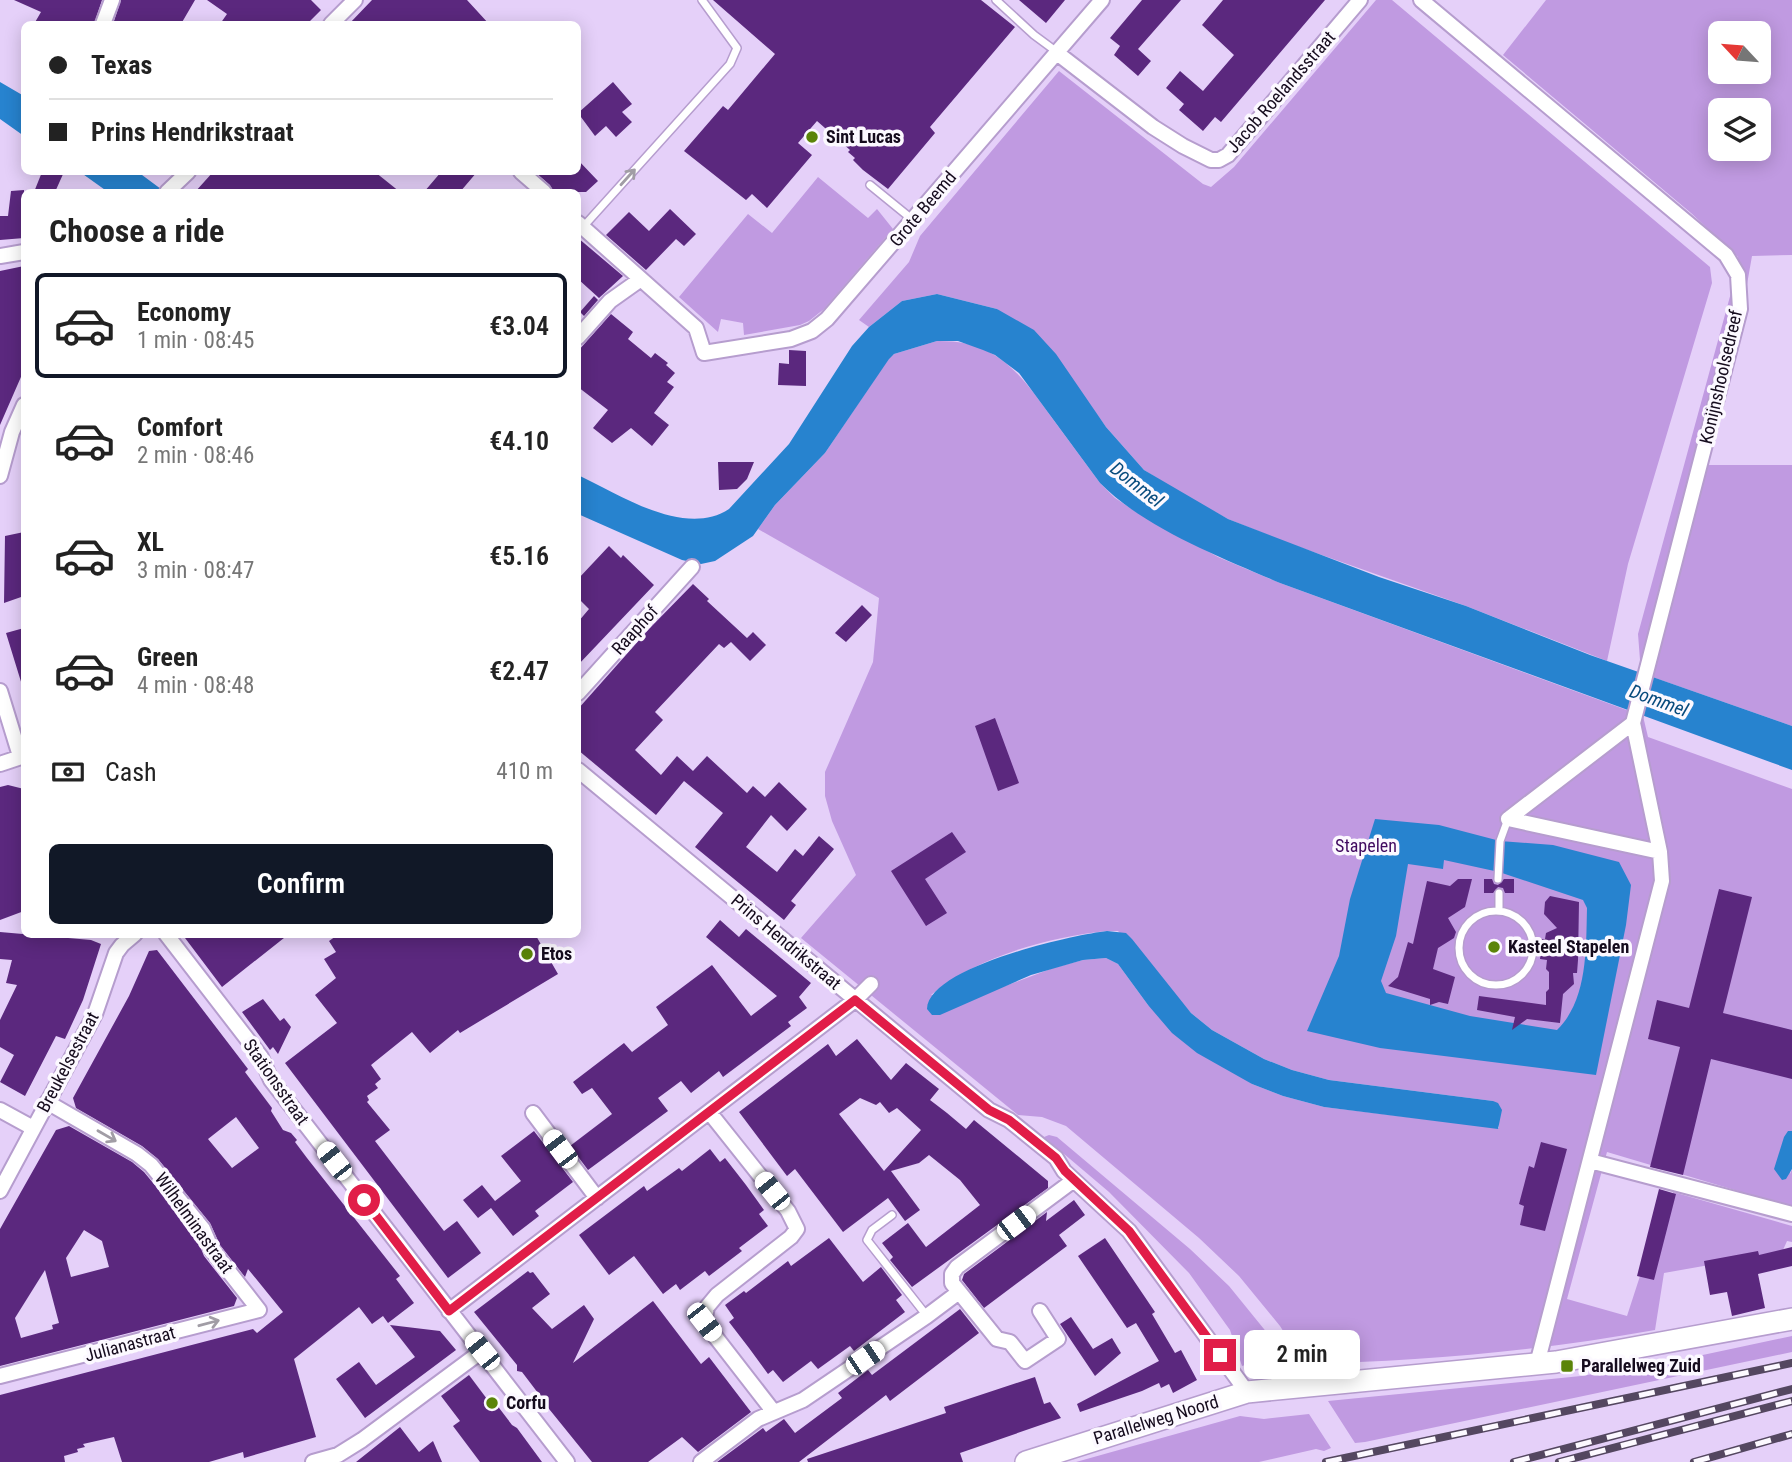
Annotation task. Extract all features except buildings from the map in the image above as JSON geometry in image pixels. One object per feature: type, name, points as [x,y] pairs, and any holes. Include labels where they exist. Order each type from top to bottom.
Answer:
[{"type":"street","points":[[104,21],[112,0]]},
{"type":"street","name":"Grote Beemd","points":[[641,279],[696,328],[704,353],[785,340],[813,331],[827,319],[1102,0]]},
{"type":"street","name":"Jacob Roelandsstraat","points":[[1057,52],[1153,127],[1201,157],[1219,160],[1228,155],[1360,0]]},
{"type":"street","name":"Konijnshoolsedreef","points":[[1422,0],[1726,256],[1738,275],[1740,309],[1633,723]]},
{"type":"street","points":[[333,21],[346,3]]},
{"type":"street","points":[[169,189],[185,175]]},
{"type":"street","points":[[524,175],[541,189]]},
{"type":"street","points":[[581,226],[641,279],[610,301],[581,334]]},
{"type":"street","points":[[0,256],[21,252]]},
{"type":"street","points":[[0,476],[12,432],[21,412]]},
{"type":"street","name":"Raaphof","points":[[581,690],[692,567]]},
{"type":"street","points":[[0,691],[21,753]]},
{"type":"street","points":[[1508,819],[1633,723],[1660,852],[1662,881],[1537,1364]]},
{"type":"street","points":[[0,764],[21,756]]},
{"type":"street","name":"Prins Hendrikstraat","points":[[581,772],[989,1110],[1022,1129],[1056,1158],[1065,1171],[1129,1231],[1247,1392]]},
{"type":"street","points":[[1508,819],[1660,852]]},
{"type":"street","name":"Breukelsestraat","points":[[0,1191],[94,1014],[117,953],[130,938]]},
{"type":"street","name":"Stationsstraat","points":[[169,938],[261,1057],[271,1080],[566,1462]]},
{"type":"street","points":[[449,1311],[710,1113],[872,984]]},
{"type":"street","name":"Wilhelminastraat","points":[[47,1102],[137,1154],[151,1165],[203,1230],[212,1250],[259,1310]]},
{"type":"street","points":[[0,1110],[33,1128]]},
{"type":"street","points":[[533,1113],[597,1198]]},
{"type":"street","points":[[710,1113],[788,1211],[797,1229],[791,1237],[717,1295],[707,1307],[704,1322],[773,1411]]},
{"type":"street","points":[[1590,1161],[1792,1214]]},
{"type":"street","points":[[1040,1311],[1058,1339],[1025,1361],[1010,1342],[997,1339],[952,1283],[952,1274],[957,1267],[1074,1180]]},
{"type":"street","points":[[701,1462],[758,1419],[803,1400],[959,1292]]},
{"type":"street","name":"Julianastraat","points":[[0,1376],[259,1310]]},
{"type":"street","points":[[1247,1392],[1537,1364],[1792,1319]]},
{"type":"street","points":[[313,1462],[338,1455],[362,1440],[482,1351]]},
{"type":"street","name":"Parallelweg Noord","points":[[1026,1462],[1247,1392]]},
{"type":"lane","points":[[581,224],[730,64],[737,48],[702,0]]},
{"type":"lane","points":[[996,0],[1057,52]]},
{"type":"lane","points":[[870,185],[913,220]]},
{"type":"lane","points":[[1498,875],[1500,841],[1508,819]]},
{"type":"lane","points":[[1499,893],[1499,910]]},
{"type":"lane","points":[[1499,910],[1521,919],[1533,939],[1533,951],[1530,964],[1512,982],[1486,984],[1474,979],[1465,970],[1458,945],[1467,923],[1476,915],[1499,910]]},
{"type":"lane","points":[[892,1215],[872,1230],[867,1240],[928,1316]]},
{"type":"green space","points":[[1376,0],[1392,0],[1710,267],[1712,283],[1628,564],[1607,661],[1466,606],[1285,542],[1228,519],[1189,498],[1144,470],[1106,427],[1074,383],[997,309],[937,294],[902,301],[869,327],[859,320],[909,262],[920,236],[1059,71],[1203,184],[1211,187],[1234,167]]},
{"type":"green space","points":[[1546,0],[1792,0],[1792,255],[1752,256],[1746,290],[1699,465],[1792,465],[1792,726],[1641,673],[1638,634],[1738,267],[1738,257],[1691,213],[1503,55]]},
{"type":"green space","points":[[818,177],[868,218],[877,209],[893,229],[824,309],[809,321],[744,335],[743,323],[721,319],[718,332],[679,297],[748,214],[772,233]]},
{"type":"green space","name":"Stapelen","points":[[937,341],[958,342],[992,353],[1018,374],[1100,483],[1115,498],[1218,557],[1280,583],[1643,716],[1648,737],[1792,789],[1792,1207],[1607,1152],[1567,1299],[1627,1316],[1640,1276],[1652,1278],[1673,1192],[1792,1226],[1792,1242],[1787,1241],[1783,1250],[1777,1253],[1664,1273],[1655,1330],[1480,1354],[1304,1364],[1280,1326],[1239,1276],[1199,1238],[1066,1126],[1042,1117],[1018,1115],[801,938],[856,875],[832,821],[825,796],[825,772],[873,662],[879,598],[758,529],[775,505],[825,453],[894,354]],"holes":[[[1118,931],[1191,1013],[1212,1030],[1264,1059],[1329,1080],[1493,1101],[1499,1128],[1324,1107],[1252,1084],[1148,1005],[1118,964],[1106,958],[1083,960],[1053,968],[1005,986],[931,995],[969,970],[1014,951],[1061,938]]]},
{"type":"green space","points":[[1044,1137],[1057,1137],[1190,1249],[1229,1286],[1289,1365],[1253,1369],[1251,1363],[1242,1366],[1230,1330],[1189,1273],[1109,1192]]},
{"type":"green space","points":[[1792,1336],[1792,1352],[1365,1442],[1355,1443],[1328,1401],[1581,1376],[1698,1356]]},
{"type":"green space","points":[[1309,1414],[1331,1448],[1259,1462],[1076,1462],[1240,1416],[1264,1419]]},
{"type":"water","points":[[0,82],[21,94],[21,134],[0,119]]},
{"type":"water","points":[[84,175],[142,175],[161,189],[104,189]]},
{"type":"water","name":"Dommel","points":[[937,294],[997,309],[1034,330],[1056,354],[1106,427],[1144,470],[1228,519],[1379,577],[1466,606],[1590,655],[1792,726],[1792,770],[1280,583],[1161,528],[1118,499],[1100,483],[1019,373],[995,355],[958,341],[937,341],[894,354],[825,453],[775,505],[753,536],[715,561],[701,564],[682,560],[581,515],[581,476],[633,502],[673,516],[693,519],[712,517],[729,509],[789,444],[852,346],[869,327],[902,301]]},
{"type":"water","points":[[1375,819],[1439,825],[1500,841],[1553,845],[1619,862],[1631,885],[1626,925],[1596,1075],[1380,1048],[1307,1031],[1339,956],[1350,899]],"holes":[[[1444,860],[1499,872],[1583,900],[1587,908],[1585,956],[1580,989],[1575,1004],[1557,1030],[1470,1016],[1386,993],[1381,981],[1396,936],[1408,864],[1443,869]]]},
{"type":"water","points":[[1107,931],[1126,933],[1191,1013],[1212,1030],[1264,1059],[1329,1080],[1493,1101],[1498,1103],[1502,1110],[1498,1129],[1324,1107],[1252,1084],[1197,1053],[1172,1033],[1118,964],[1106,958],[1083,960],[1031,975],[940,1015],[932,1015],[927,1009],[934,994],[951,980],[975,967],[1035,946]]},
{"type":"water","points":[[1788,1131],[1792,1131],[1792,1169],[1786,1179],[1782,1180],[1774,1169]]},
{"type":"railway","points":[[1326,1462],[1792,1363]]},
{"type":"railway","points":[[1514,1462],[1792,1389]]},
{"type":"railway","points":[[1559,1462],[1792,1401]]},
{"type":"railway","points":[[1694,1462],[1792,1434]]},
{"type":"place","name":"Sint Lucas","points":[[812,137]]},
{"type":"place","name":"Kasteel Stapelen","points":[[1494,947]]},
{"type":"place","name":"Etos","points":[[527,954]]},
{"type":"place","name":"Parallelweg Zuid","points":[[1567,1366]]},
{"type":"place","name":"Corfu","points":[[492,1403]]},
{"type":"route","points":[[364,1200],[449,1311],[855,1000],[989,1110],[1009,1120],[1056,1158],[1065,1171],[1129,1231],[1220,1355]]}]
